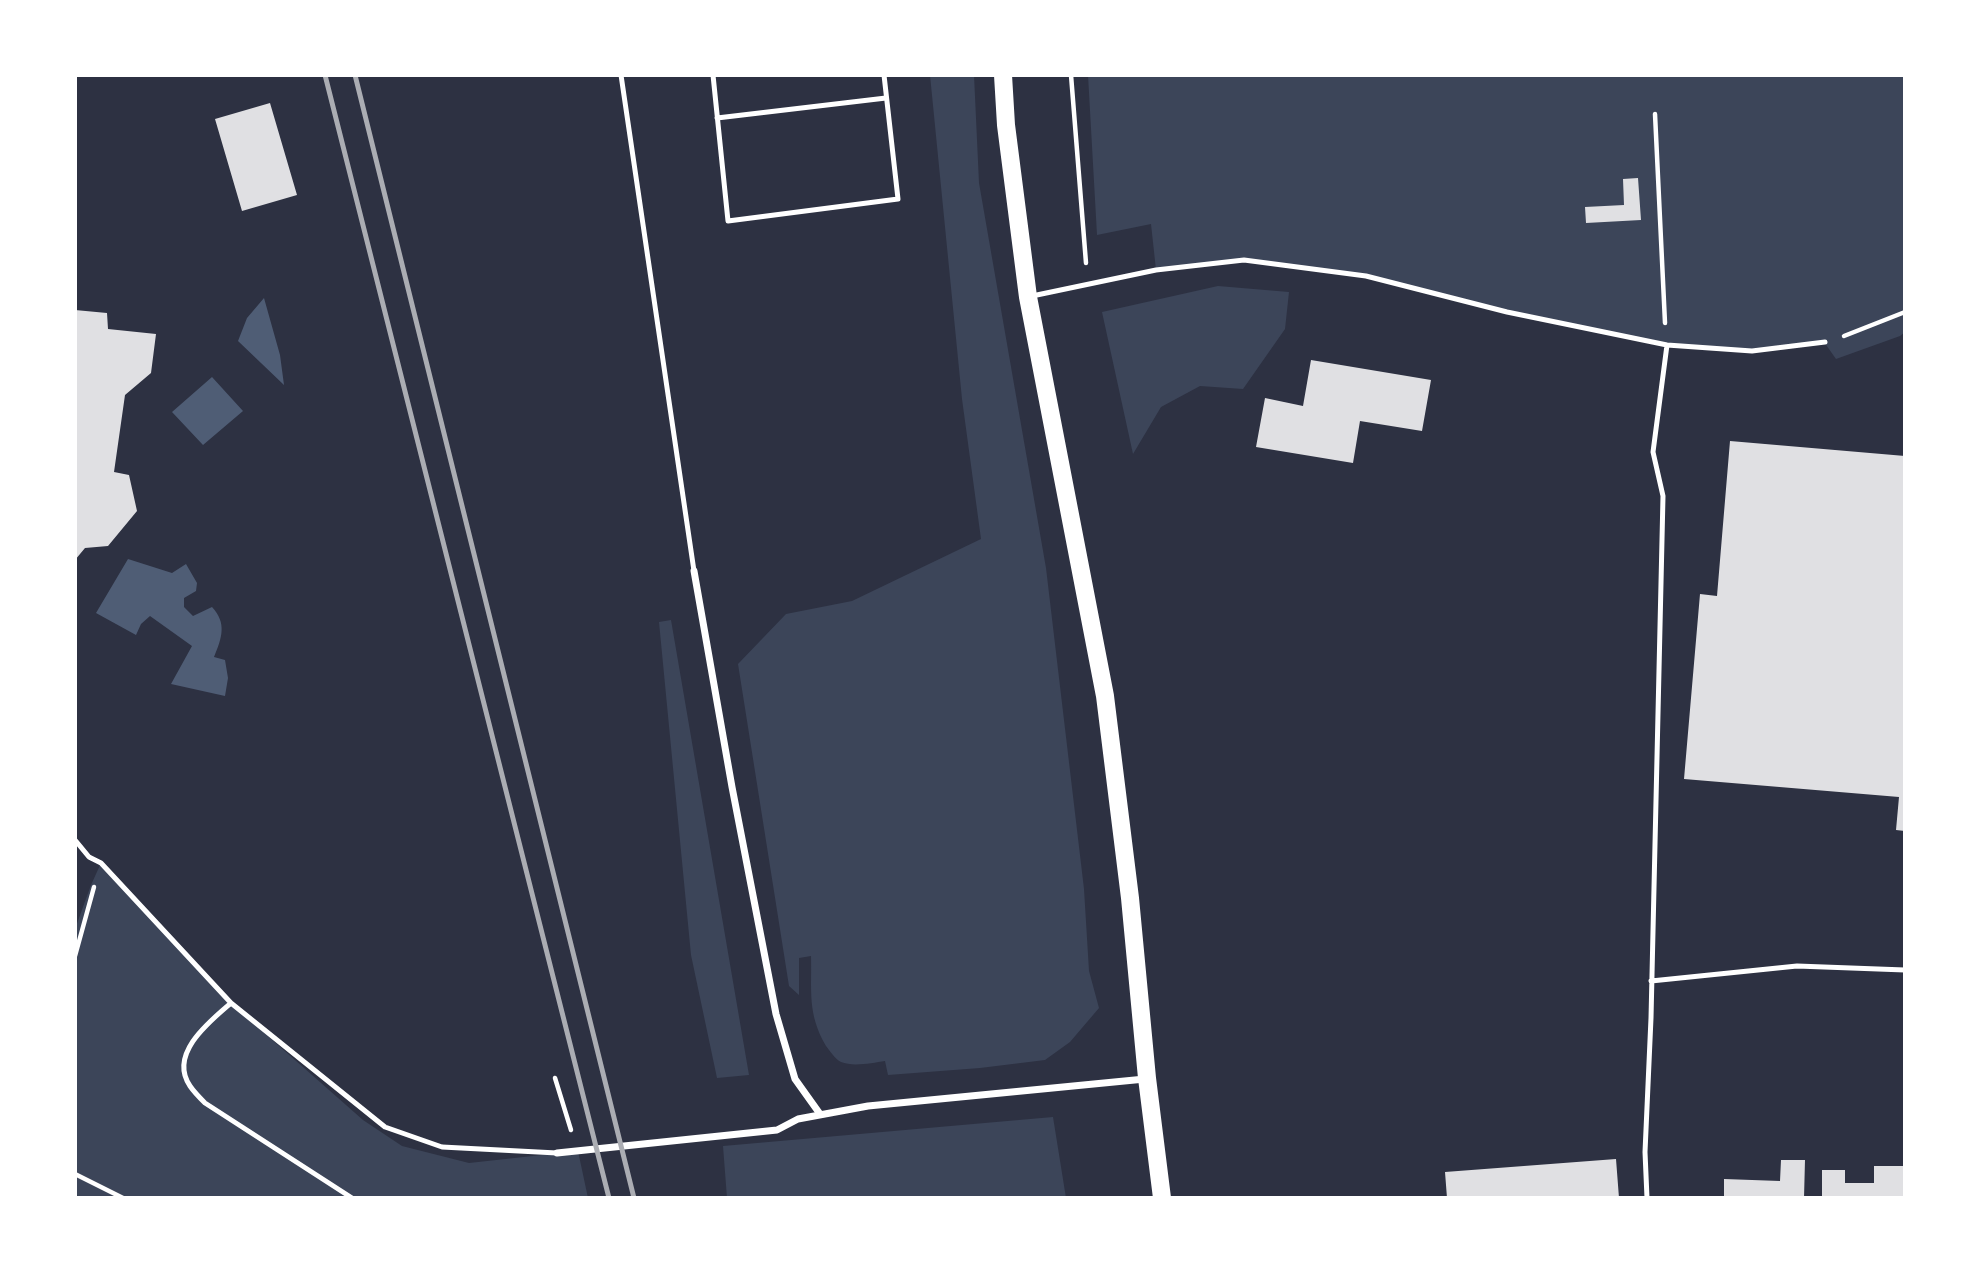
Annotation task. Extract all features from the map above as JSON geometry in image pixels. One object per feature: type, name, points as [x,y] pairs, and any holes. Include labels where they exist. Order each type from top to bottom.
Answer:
[{"type":"main road","points":[[1003,75],[1006,125],[1028,297],[1105,696],[1130,898],[1147,1079],[1163,1196]]},
{"type":"street","points":[[694,571],[776,1014],[795,1079],[820,1114]]},
{"type":"street","points":[[557,1153],[777,1130],[798,1119],[868,1106],[1147,1079]]},
{"type":"lane","points":[[621,75],[694,571]]},
{"type":"lane","points":[[713,75],[728,221],[898,199],[884,75]]},
{"type":"lane","points":[[717,118],[886,98]]},
{"type":"lane","points":[[1028,297],[1156,270],[1244,260],[1366,276],[1507,312],[1667,345],[1752,351],[1825,342]]},
{"type":"lane","points":[[1647,1198],[1645,1152],[1663,496],[1653,452],[1667,345]]},
{"type":"lane","points":[[75,841],[89,858],[101,863],[231,1003],[385,1127],[442,1147],[557,1153]]},
{"type":"lane","points":[[1651,981],[1797,966],[1905,970]]},
{"type":"lane","points":[[231,1003],[202,1027],[186,1053],[185,1072],[188,1085],[205,1103],[352,1198]]},
{"type":"path","points":[[1071,75],[1088,285]]},
{"type":"path","points":[[1656,114],[1667,345]]},
{"type":"path","points":[[1825,342],[1905,312]]},
{"type":"path","points":[[75,956],[101,863]]},
{"type":"path","points":[[555,1078],[578,1151]]},
{"type":"path","points":[[75,1174],[123,1198]]},
{"type":"shaded area","points":[[930,75],[974,75],[979,183],[1046,568],[1084,889],[1089,971],[1099,1008],[1070,1042],[1045,1060],[888,1075],[885,1061],[863,1064],[841,1062],[826,1046],[813,1013],[811,956],[799,958],[799,995],[789,986],[738,664],[786,614],[852,601],[981,539],[962,399]]},
{"type":"shaded area","points":[[1088,75],[1905,75],[1905,332],[1836,359],[1824,342],[1752,351],[1667,345],[1507,312],[1366,276],[1244,260],[1156,270],[1151,224],[1097,235]]},
{"type":"shaded area","points":[[1218,286],[1289,292],[1285,329],[1243,389],[1200,386],[1161,407],[1133,454],[1102,312]]},
{"type":"shaded area","points":[[264,298],[280,355],[284,385],[238,341],[247,318]]},
{"type":"shaded area","points":[[212,377],[243,411],[203,445],[172,412]]},
{"type":"shaded area","points":[[128,559],[172,573],[186,564],[197,583],[196,591],[184,598],[184,607],[193,616],[212,607],[220,619],[222,631],[214,657],[225,660],[228,678],[225,696],[171,684],[192,646],[150,616],[141,624],[136,635],[96,613]]},
{"type":"shaded area","points":[[671,620],[749,1075],[717,1078],[691,955],[659,622]]},
{"type":"shaded area","points":[[101,863],[244,1015],[363,1120],[402,1146],[469,1163],[578,1151],[588,1198],[75,1198],[75,929]]},
{"type":"shaded area","points":[[1053,1117],[1066,1198],[727,1198],[723,1146]]},
{"type":"building","points":[[270,103],[297,195],[242,211],[215,119]]},
{"type":"building","points":[[1638,178],[1641,220],[1586,223],[1585,207],[1624,205],[1623,179]]},
{"type":"building","points":[[75,310],[107,313],[108,329],[156,334],[151,373],[125,395],[114,472],[129,475],[137,511],[108,546],[85,548],[75,560]]},
{"type":"building","points":[[1311,360],[1431,380],[1422,431],[1360,421],[1353,463],[1256,447],[1265,398],[1303,406]]},
{"type":"building","points":[[1730,441],[1905,456],[1905,831],[1896,830],[1899,797],[1684,779],[1700,594],[1717,596]]},
{"type":"building","points":[[1616,1159],[1619,1198],[1447,1198],[1445,1172]]},
{"type":"building","points":[[1781,1160],[1805,1160],[1804,1198],[1724,1198],[1724,1179],[1780,1181]]},
{"type":"building","points":[[1874,1166],[1903,1166],[1903,1198],[1822,1198],[1822,1170],[1845,1170],[1845,1183],[1874,1183]]},
{"type":"railway","points":[[325,75],[609,1198]]},
{"type":"railway","points":[[355,75],[634,1198]]}]
